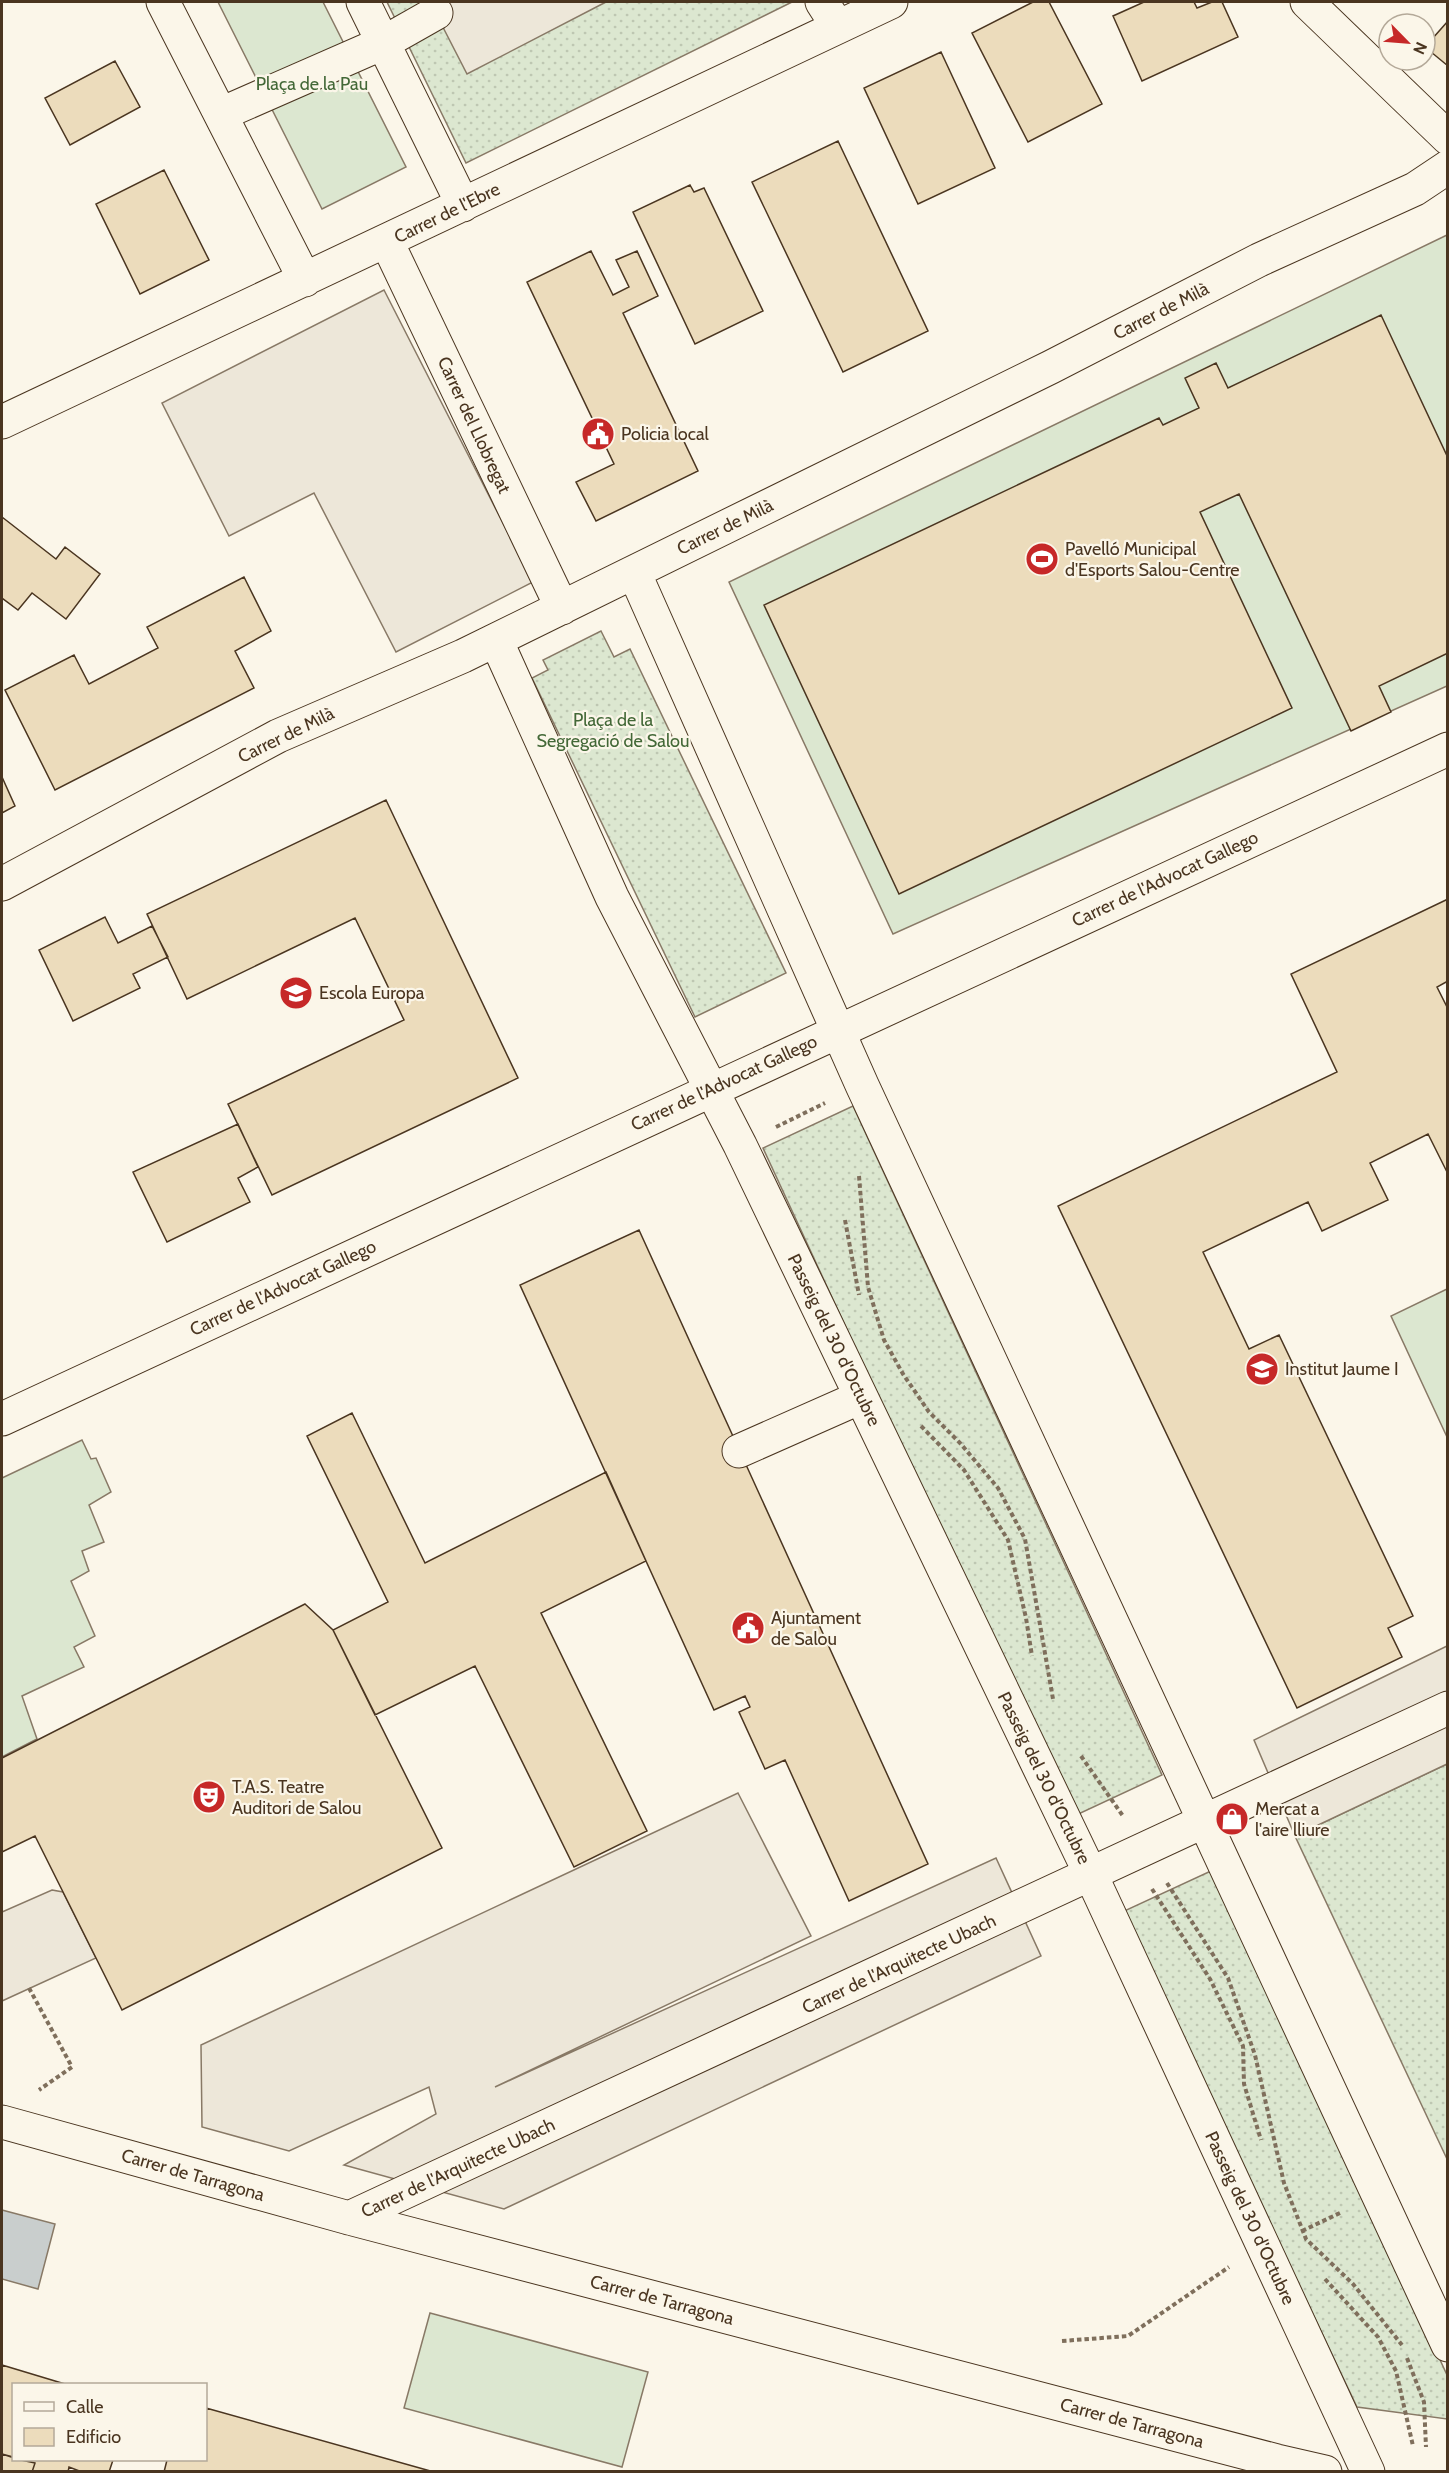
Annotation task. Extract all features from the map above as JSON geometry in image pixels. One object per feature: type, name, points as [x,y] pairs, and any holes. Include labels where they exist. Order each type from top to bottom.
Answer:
[{"type":"street","points":[[163,2],[305,280]]},
{"type":"street","points":[[363,2],[463,205]]},
{"type":"street","name":"Carrer de l'Ebre","points":[[2,423],[463,205],[830,14],[891,2]]},
{"type":"street","points":[[1307,2],[1448,138]]},
{"type":"street","points":[[221,114],[383,43],[436,13]]},
{"type":"street","name":"Carrer de Milà","points":[[2,884],[278,736],[496,640],[562,608],[1051,367],[1259,260],[1415,189],[1448,167]]},
{"type":"street","name":"Carrer del Llobregat","points":[[387,242],[562,608]]},
{"type":"street","points":[[633,572],[837,1030],[1448,2345]]},
{"type":"street","points":[[496,640],[612,897],[713,1088]]},
{"type":"street","name":"Carrer de l'Advocat Gallego","points":[[2,1419],[837,1030],[1448,749]]},
{"type":"street","name":"Passeig del 30 d'Octubre","points":[[713,1088],[1090,1875],[1368,2472]]},
{"type":"street","points":[[739,1451],[861,1397]]},
{"type":"street","name":"Carrer de l'Arquitecte Ubach","points":[[349,2218],[1448,1708]]},
{"type":"street","name":"Carrer de Tarragona","points":[[2,2122],[349,2218],[1325,2472]]},
{"type":"path","points":[[768,1131],[830,1100]]},
{"type":"path","points":[[858,1170],[868,1287],[884,1340],[903,1374],[929,1412],[960,1443],[998,1488],[1025,1539],[1050,1688],[1056,1707]]},
{"type":"path","points":[[1073,1747],[1145,1848],[1228,1978],[1256,2055],[1284,2183],[1306,2239],[1353,2284],[1402,2346],[1424,2402],[1426,2447]]},
{"type":"path","points":[[29,1988],[72,2067],[37,2092]]},
{"type":"path","points":[[1295,2234],[1343,2212]]},
{"type":"path","points":[[1062,2342],[1128,2336],[1214,2275],[1233,2265]]},
{"type":"green space","name":"Plaça de la Pau","points":[[218,2],[323,2],[406,167],[322,209]]},
{"type":"green space","points":[[387,2],[792,2],[466,163]]},
{"type":"green space","name":"Pavelló Municipal d'Esports Salou-Centre","points":[[1447,235],[1447,686],[893,934],[729,582]]},
{"type":"green space","name":"Plaça de la Segregació de Salou","points":[[601,631],[614,657],[630,649],[786,973],[695,1017],[532,678],[548,670],[543,660]]},
{"type":"green space","points":[[853,1106],[1162,1775],[1072,1817],[763,1148]]},
{"type":"green space","points":[[1447,1289],[1447,1437],[1391,1316]]},
{"type":"green space","points":[[82,1440],[91,1459],[96,1458],[111,1492],[89,1505],[104,1542],[82,1551],[89,1571],[71,1581],[95,1636],[74,1647],[84,1667],[22,1696],[37,1739],[2,1757],[2,1478]]},
{"type":"green space","points":[[1447,1764],[1447,2159],[1295,1836]]},
{"type":"green space","points":[[1213,1870],[1447,2375],[1447,2419],[1357,2407],[1122,1912]]},
{"type":"green space","points":[[430,2313],[648,2372],[622,2467],[404,2408]]},
{"type":"shaded area","points":[[430,2],[606,2],[467,74]]},
{"type":"shaded area","points":[[384,290],[533,582],[396,652],[314,493],[229,536],[162,403]]},
{"type":"shaded area","points":[[1447,1646],[1447,1764],[1295,1836],[1254,1740]]},
{"type":"shaded area","points":[[738,1793],[811,1936],[495,2087],[996,1858],[1041,1956],[504,2209],[344,2165],[436,2114],[429,2087],[289,2151],[202,2127],[201,2045]]},
{"type":"shaded area","points":[[52,1890],[63,1892],[96,1958],[2,2001],[2,1912]]},
{"type":"shaded area","points":[[2,2210],[55,2224],[38,2289],[2,2279]]},
{"type":"building","points":[[1033,2],[1049,2],[1102,104],[1028,142],[972,33]]},
{"type":"building","points":[[1144,2],[1194,2],[1197,8],[1212,2],[1222,2],[1238,37],[1142,81],[1113,16]]},
{"type":"building","points":[[1448,21],[1448,66],[1437,57],[1437,33]]},
{"type":"building","points":[[941,52],[995,168],[918,204],[864,88]]},
{"type":"building","points":[[115,61],[140,107],[70,145],[45,98]]},
{"type":"building","points":[[838,141],[928,331],[843,372],[752,182]]},
{"type":"building","points":[[164,170],[209,260],[140,294],[96,204]]},
{"type":"building","points":[[690,185],[694,192],[704,188],[763,311],[695,344],[633,212]]},
{"type":"building","points":[[591,251],[613,295],[629,287],[616,260],[637,251],[658,296],[623,313],[698,471],[596,521],[576,482],[614,464],[527,282]]},
{"type":"building","name":"Pavelló Municipal d'Esports Salou-Centre","points":[[1381,315],[1448,458],[1448,653],[1379,686],[1391,712],[1351,731],[1239,494],[1200,512],[1292,708],[899,894],[764,605],[1159,418],[1163,425],[1199,408],[1185,378],[1216,363],[1228,388]]},
{"type":"building","points":[[2,517],[56,559],[65,547],[100,574],[66,619],[32,593],[18,610],[2,598]]},
{"type":"building","points":[[244,577],[271,631],[235,651],[254,688],[55,790],[5,690],[74,655],[89,684],[158,648],[147,627]]},
{"type":"building","points":[[2,777],[15,806],[2,813]]},
{"type":"building","points":[[386,800],[518,1078],[272,1195],[228,1104],[404,1020],[355,918],[187,999],[147,914]]},
{"type":"building","points":[[1448,899],[1448,981],[1437,987],[1448,1009],[1448,1174],[1428,1134],[1370,1163],[1388,1200],[1322,1231],[1308,1202],[1203,1252],[1249,1349],[1279,1335],[1413,1616],[1388,1628],[1402,1657],[1297,1708],[1058,1206],[1337,1072],[1291,974]]},
{"type":"building","points":[[105,917],[118,943],[152,926],[168,957],[133,974],[140,988],[73,1021],[39,950]]},
{"type":"building","points":[[238,1124],[258,1167],[238,1178],[250,1202],[167,1242],[133,1172]]},
{"type":"building","name":"Ajuntament de Salou","points":[[639,1230],[928,1864],[849,1901],[785,1760],[765,1769],[739,1712],[750,1707],[745,1696],[714,1710],[520,1285]]},
{"type":"building","points":[[352,1413],[425,1563],[606,1472],[646,1561],[541,1613],[647,1831],[574,1867],[475,1666],[375,1715],[333,1630],[388,1602],[307,1436]]},
{"type":"building","name":"T.A.S. Teatre Auditori de Salou","points":[[305,1604],[333,1630],[442,1848],[122,2010],[35,1836],[2,1852],[2,1758]]},
{"type":"building","points":[[2,2365],[62,2383],[12,2383],[12,2457],[2,2454]]},
{"type":"building","points":[[207,2408],[434,2472],[164,2472],[167,2461],[207,2461]]},
{"type":"building","points":[[2,2454],[12,2457],[12,2461],[35,2463],[32,2472],[2,2472]]},
{"type":"building","points":[[26,2461],[113,2461],[109,2472],[82,2472],[69,2467],[68,2472],[32,2472],[35,2463]]},
{"type":"place","name":"Policia local","points":[[598,434]]},
{"type":"place","name":"Pavelló Municipal d'Esports Salou-Centre","points":[[1042,559]]},
{"type":"place","name":"Escola Europa","points":[[296,993]]},
{"type":"place","name":"Institut Jaume I","points":[[1262,1369]]},
{"type":"place","name":"Ajuntament de Salou","points":[[748,1628]]},
{"type":"place","name":"T.A.S. Teatre Auditori de Salou","points":[[209,1797]]},
{"type":"place","name":"Mercat a l'aire lliure","points":[[1232,1819]]}]
